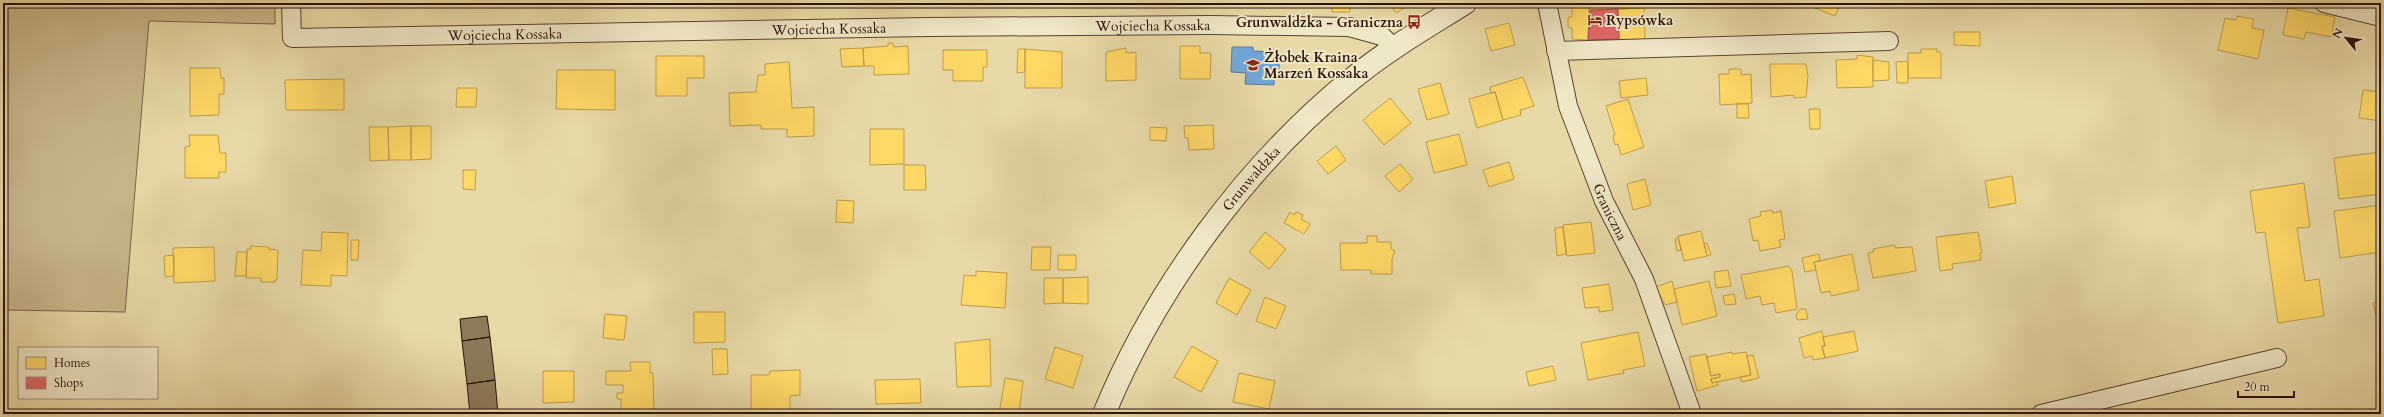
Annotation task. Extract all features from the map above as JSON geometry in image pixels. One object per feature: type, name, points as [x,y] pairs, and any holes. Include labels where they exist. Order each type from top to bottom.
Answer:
[{"type":"street","name":"Wojciecha Kossaka","points":[[291,3],[292,38],[912,27],[1211,25],[1349,27],[1382,36],[1395,49]]},
{"type":"street","name":"Grunwaldzka","points":[[1104,414],[1125,366],[1174,281],[1221,214],[1268,161],[1332,96],[1353,78],[1465,3]]},
{"type":"street","name":"Graniczna","points":[[1547,3],[1550,11],[1556,51],[1571,113],[1604,201],[1644,279],[1692,414]]},
{"type":"street","points":[[2324,3],[2381,17]]},
{"type":"street","points":[[1556,51],[1889,41]]},
{"type":"street","points":[[2041,414],[2277,358]]},
{"type":"shaded area","points":[[3,3],[275,3],[275,24],[149,21],[125,312],[3,310]]},
{"type":"building: Homes","points":[[589,3],[589,5],[569,4]]},
{"type":"building: Homes","points":[[1028,3],[1066,3],[1066,5],[1028,5]]},
{"type":"building: Homes","points":[[1133,3],[1133,5],[1093,4]]},
{"type":"building: Homes","points":[[1332,3],[1350,3],[1350,12],[1332,12]]},
{"type":"building: Homes","points":[[1390,3],[1411,3],[1396,13]]},
{"type":"building: Homes","points":[[1565,3],[1590,3],[1589,5]]},
{"type":"building: Homes","points":[[1590,3],[1621,3],[1622,9],[1590,10]]},
{"type":"building: Homes","points":[[1621,3],[1637,3],[1637,8],[1622,9]]},
{"type":"building: Homes","points":[[1803,3],[1841,3],[1835,16]]},
{"type":"building: Homes","points":[[1572,4],[1589,5],[1588,40],[1572,39],[1572,28],[1568,27],[1568,17],[1572,17]]},
{"type":"building: Homes","points":[[573,5],[586,5],[585,7],[572,7]]},
{"type":"building: Homes","points":[[1644,8],[1645,40],[1619,41],[1618,9]]},
{"type":"building: Homes","points":[[2288,8],[2335,17],[2331,37],[2306,32],[2304,39],[2283,35]]},
{"type":"building: Homes","points":[[2237,16],[2254,19],[2252,28],[2264,30],[2258,59],[2218,50],[2225,18],[2236,20]]},
{"type":"building: Homes","points":[[1509,23],[1515,45],[1491,51],[1485,29]]},
{"type":"building: Homes","points":[[1954,32],[1980,32],[1980,46],[1954,45]]},
{"type":"building: Homes","points":[[888,43],[893,43],[894,47],[908,46],[909,74],[874,75],[874,66],[864,66],[863,48],[888,46]]},
{"type":"building: Homes","points":[[1180,46],[1200,46],[1200,53],[1211,53],[1210,79],[1180,79]]},
{"type":"building: Homes","points":[[863,48],[864,66],[842,67],[840,49]]},
{"type":"building: Homes","points":[[1126,48],[1126,53],[1136,52],[1136,80],[1106,81],[1106,52]]},
{"type":"building: Homes","points":[[1018,49],[1025,49],[1025,72],[1017,73]]},
{"type":"building: Homes","points":[[1025,49],[1062,52],[1062,88],[1025,88]]},
{"type":"building: Homes","points":[[1921,49],[1937,49],[1937,52],[1941,52],[1941,78],[1908,78],[1908,53],[1921,53]]},
{"type":"building: Homes","points":[[943,50],[987,50],[987,67],[983,67],[983,81],[953,81],[953,70],[943,70]]},
{"type":"building: Homes","points":[[1857,55],[1873,57],[1873,87],[1837,88],[1836,60],[1857,59]]},
{"type":"building: Homes","points":[[656,56],[704,56],[704,78],[687,78],[687,96],[656,96]]},
{"type":"building: Homes","points":[[1873,60],[1889,62],[1889,80],[1873,81]]},
{"type":"building: Homes","points":[[1908,61],[1908,83],[1897,83],[1896,62]]},
{"type":"building: Homes","points":[[789,62],[792,108],[814,107],[814,136],[787,137],[787,129],[761,129],[761,125],[730,126],[729,93],[756,92],[758,75],[765,75],[765,64]]},
{"type":"building: Homes","points":[[1770,64],[1806,64],[1808,76],[1806,97],[1794,98],[1794,95],[1771,97]]},
{"type":"building: Homes","points":[[190,68],[220,68],[221,78],[224,78],[224,94],[219,94],[219,115],[190,116]]},
{"type":"building: Homes","points":[[1729,69],[1741,69],[1741,75],[1751,74],[1752,103],[1720,105],[1719,74],[1729,74]]},
{"type":"building: Homes","points":[[557,70],[615,70],[615,110],[556,109]]},
{"type":"building: Homes","points":[[1523,77],[1534,106],[1520,110],[1521,115],[1503,120],[1495,92],[1491,93],[1490,87]]},
{"type":"building: Homes","points":[[1646,78],[1648,95],[1621,98],[1619,81]]},
{"type":"building: Homes","points":[[344,79],[344,110],[286,110],[285,80]]},
{"type":"building: Homes","points":[[1440,83],[1449,114],[1427,120],[1418,89]]},
{"type":"building: Homes","points":[[457,88],[477,88],[476,107],[456,107]]},
{"type":"building: Homes","points":[[2363,90],[2381,92],[2381,121],[2359,118]]},
{"type":"building: Homes","points":[[1495,92],[1503,120],[1477,128],[1469,99]]},
{"type":"building: Homes","points":[[1390,98],[1411,123],[1384,145],[1363,120]]},
{"type":"building: Homes","points":[[1628,99],[1644,147],[1621,155],[1618,144],[1615,145],[1613,136],[1615,135],[1606,106]]},
{"type":"building: Homes","points":[[1737,104],[1748,104],[1749,118],[1737,118]]},
{"type":"building: Homes","points":[[1809,109],[1820,109],[1820,129],[1810,129]]},
{"type":"building: Homes","points":[[1213,125],[1214,149],[1189,150],[1188,138],[1185,138],[1184,126]]},
{"type":"building: Homes","points":[[411,126],[411,160],[389,160],[388,127]]},
{"type":"building: Homes","points":[[411,126],[431,126],[431,159],[411,160]]},
{"type":"building: Homes","points":[[369,127],[388,127],[389,160],[370,161]]},
{"type":"building: Homes","points":[[1150,127],[1167,128],[1166,141],[1150,140]]},
{"type":"building: Homes","points":[[870,129],[904,129],[904,164],[870,165]]},
{"type":"building: Homes","points":[[1459,134],[1467,165],[1434,173],[1426,142]]},
{"type":"building: Homes","points":[[189,135],[218,135],[220,153],[226,153],[226,172],[219,172],[219,178],[185,178],[185,147],[190,146]]},
{"type":"building: Homes","points":[[1336,146],[1346,160],[1328,174],[1317,161]]},
{"type":"building: Homes","points":[[2381,152],[2381,194],[2339,199],[2334,158]]},
{"type":"building: Homes","points":[[1509,162],[1514,179],[1489,187],[1483,170]]},
{"type":"building: Homes","points":[[1400,164],[1413,179],[1399,192],[1385,176]]},
{"type":"building: Homes","points":[[904,165],[925,165],[926,190],[904,190]]},
{"type":"building: Homes","points":[[463,170],[476,170],[475,190],[463,189]]},
{"type":"building: Homes","points":[[2012,176],[2016,203],[1989,208],[1985,181]]},
{"type":"building: Homes","points":[[1645,179],[1651,205],[1633,210],[1627,184]]},
{"type":"building: Homes","points":[[2304,183],[2310,227],[2297,228],[2305,281],[2319,279],[2324,316],[2278,323],[2265,232],[2256,233],[2250,191]]},
{"type":"building: Homes","points":[[837,200],[854,201],[853,223],[836,222]]},
{"type":"building: Homes","points":[[2381,205],[2381,252],[2340,258],[2334,211]]},
{"type":"building: Homes","points":[[1772,210],[1773,213],[1781,211],[1785,239],[1779,240],[1781,247],[1760,251],[1758,240],[1753,241],[1749,219],[1761,216],[1760,212]]},
{"type":"building: Homes","points":[[1290,212],[1294,215],[1296,212],[1303,215],[1301,219],[1310,224],[1304,234],[1284,223]]},
{"type":"building: Homes","points":[[1591,222],[1595,253],[1567,256],[1563,225]]},
{"type":"building: Homes","points":[[1563,227],[1566,254],[1557,256],[1555,228]]},
{"type":"building: Homes","points":[[1701,231],[1707,256],[1684,261],[1678,236]]},
{"type":"building: Homes","points":[[322,232],[348,233],[347,276],[331,275],[331,286],[301,285],[303,250],[321,251]]},
{"type":"building: Homes","points":[[1265,232],[1286,249],[1269,269],[1249,252]]},
{"type":"building: Homes","points":[[1978,232],[1982,253],[1980,253],[1981,260],[1952,264],[1953,269],[1940,271],[1936,237]]},
{"type":"building: Homes","points":[[1367,236],[1377,236],[1377,242],[1391,242],[1391,249],[1395,251],[1392,259],[1392,274],[1371,274],[1371,270],[1341,270],[1340,243],[1367,243]]},
{"type":"building: Homes","points":[[1678,238],[1681,250],[1677,251],[1675,239]]},
{"type":"building: Homes","points":[[351,240],[359,240],[358,260],[351,260]]},
{"type":"building: Homes","points":[[1704,243],[1707,243],[1711,255],[1707,256]]},
{"type":"building: Homes","points":[[1895,245],[1895,248],[1912,247],[1916,271],[1873,278],[1868,253],[1874,252],[1873,249]]},
{"type":"building: Homes","points":[[250,246],[269,247],[269,249],[278,250],[277,280],[275,280],[275,282],[261,282],[261,278],[246,278],[247,249],[251,249]]},
{"type":"building: Homes","points":[[214,247],[215,281],[174,283],[173,248]]},
{"type":"building: Homes","points":[[1032,247],[1051,247],[1050,270],[1031,270]]},
{"type":"building: Homes","points":[[237,252],[247,252],[246,276],[235,276]]},
{"type":"building: Homes","points":[[1819,254],[1820,261],[1814,262],[1816,270],[1805,272],[1802,258]]},
{"type":"building: Homes","points":[[1852,254],[1859,290],[1831,296],[1830,291],[1821,293],[1814,262]]},
{"type":"building: Homes","points":[[174,255],[174,276],[165,277],[164,256]]},
{"type":"building: Homes","points":[[1058,255],[1076,255],[1076,270],[1058,270]]},
{"type":"building: Homes","points":[[1789,266],[1792,271],[1797,309],[1776,313],[1774,303],[1762,305],[1760,296],[1746,299],[1741,275]]},
{"type":"building: Homes","points":[[1728,270],[1731,286],[1716,288],[1714,272]]},
{"type":"building: Homes","points":[[976,271],[1007,273],[1005,308],[961,305],[964,275],[976,276]]},
{"type":"building: Homes","points":[[1088,277],[1088,304],[1063,303],[1063,278]]},
{"type":"building: Homes","points":[[1044,278],[1063,278],[1063,303],[1044,304]]},
{"type":"building: Homes","points":[[1229,278],[1251,290],[1237,315],[1216,303]]},
{"type":"building: Homes","points":[[1672,281],[1677,302],[1665,305],[1656,287]]},
{"type":"building: Homes","points":[[1709,281],[1717,316],[1682,325],[1674,289]]},
{"type":"building: Homes","points":[[1609,284],[1613,310],[1599,312],[1599,307],[1585,308],[1582,288]]},
{"type":"building: Homes","points":[[1734,294],[1736,304],[1725,305],[1723,296]]},
{"type":"building: Homes","points":[[1265,297],[1286,306],[1276,329],[1256,321]]},
{"type":"building: Homes","points":[[2381,301],[2381,335],[2373,303]]},
{"type":"building: Homes","points":[[1800,309],[1806,309],[1808,319],[1797,320],[1796,315]]},
{"type":"building: Homes","points":[[694,312],[725,312],[725,342],[694,343]]},
{"type":"building: Homes","points":[[605,314],[627,316],[624,340],[603,338]]},
{"type":"building: Homes","points":[[1822,331],[1825,346],[1822,346],[1825,358],[1813,360],[1812,356],[1804,358],[1799,338]]},
{"type":"building: Homes","points":[[1854,331],[1858,351],[1825,358],[1822,346],[1825,346],[1823,337]]},
{"type":"building: Homes","points":[[1638,332],[1645,366],[1623,370],[1624,373],[1588,380],[1581,343]]},
{"type":"building: Homes","points":[[990,339],[991,386],[957,387],[955,343]]},
{"type":"building: Homes","points":[[1192,346],[1218,361],[1201,392],[1174,377]]},
{"type":"building: Homes","points":[[1055,347],[1083,356],[1073,388],[1045,379]]},
{"type":"building: Homes","points":[[712,349],[727,349],[728,374],[713,375]]},
{"type":"building: Homes","points":[[1732,352],[1732,354],[1746,352],[1751,375],[1712,383],[1711,379],[1720,377],[1720,374],[1711,376],[1707,357]]},
{"type":"building: Homes","points":[[1706,354],[1711,376],[1720,374],[1720,377],[1711,379],[1712,383],[1717,382],[1718,385],[1697,391],[1689,357]]},
{"type":"building: Homes","points":[[1753,355],[1759,378],[1742,382],[1740,377],[1751,375],[1747,356]]},
{"type":"building: Homes","points":[[630,362],[650,362],[650,373],[653,373],[654,412],[621,413],[621,399],[617,399],[617,393],[623,393],[623,385],[606,385],[606,371],[631,371]]},
{"type":"building: Homes","points":[[1553,366],[1556,380],[1529,386],[1526,372]]},
{"type":"building: Homes","points":[[800,370],[800,395],[790,396],[790,414],[751,414],[751,375],[769,375],[770,371]]},
{"type":"building: Homes","points":[[543,371],[574,371],[574,402],[543,403]]},
{"type":"building: Homes","points":[[1239,373],[1275,381],[1269,409],[1233,402]]},
{"type":"building: Homes","points":[[1005,378],[1023,381],[1019,414],[999,414]]},
{"type":"building: Homes","points":[[920,379],[921,403],[876,404],[875,380]]},
{"type":"building: Shops","points":[[1618,9],[1619,39],[1588,40],[1590,10]]},
{"type":"building: Schools","points":[[1232,47],[1253,47],[1253,51],[1276,52],[1275,63],[1279,63],[1279,72],[1274,72],[1274,85],[1245,84],[1246,73],[1231,72]]},
{"type":"building: Other","points":[[487,316],[490,337],[462,341],[460,319]]},
{"type":"building: Other","points":[[490,337],[495,380],[467,384],[462,341]]},
{"type":"building: Other","points":[[495,380],[498,414],[470,414],[467,384]]},
{"type":"place","name":"Rypsówka","points":[[1595,20]]},
{"type":"place","name":"Grunwaldzka - Graniczna","points":[[1414,22]]},
{"type":"place","name":"Żłobek Kraina Marzeń Kossaka","points":[[1253,65]]}]
